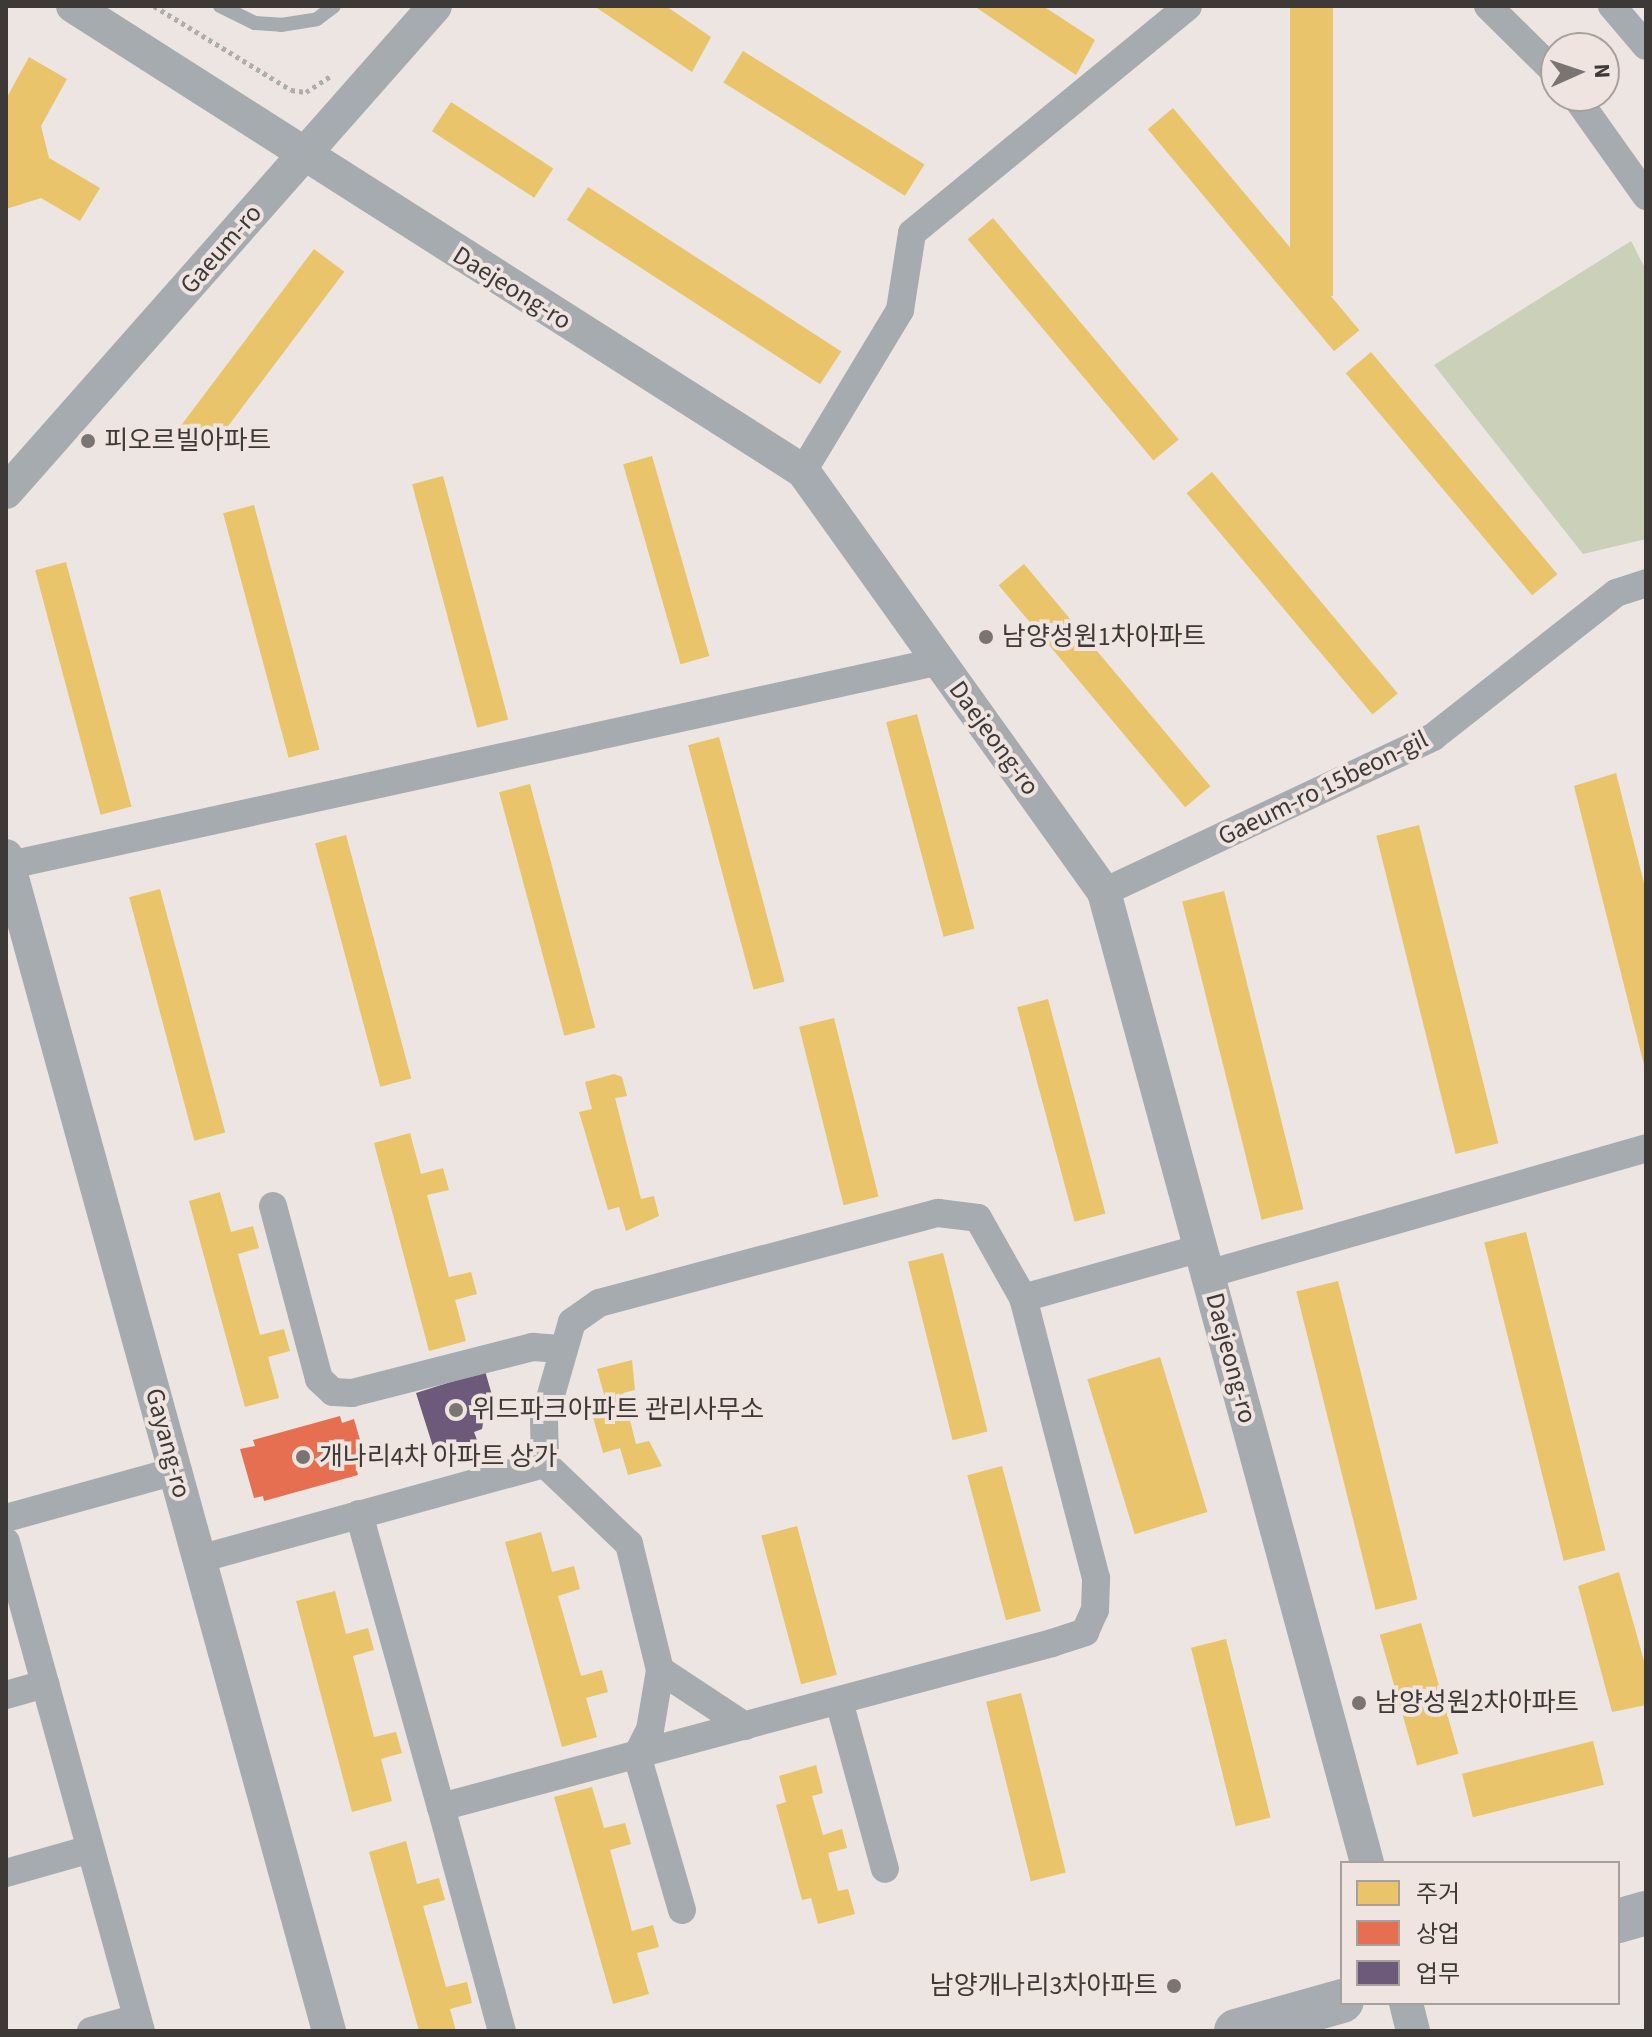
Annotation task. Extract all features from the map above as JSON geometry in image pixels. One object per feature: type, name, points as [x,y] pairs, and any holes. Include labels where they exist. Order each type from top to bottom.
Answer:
[{"type":"main road","points":[[1620,1920],[1646,1913]]},
{"type":"main road","points":[[1236,2031],[1340,2002]]},
{"type":"street","name":"Daejeong-ro","points":[[73,6],[298,146],[303,156],[803,471],[1104,892],[1366,1861]]},
{"type":"street","name":"Gaeum-ro","points":[[6,492],[435,6]]},
{"type":"street","points":[[803,471],[900,310],[912,233],[1188,6]]},
{"type":"street","points":[[1488,6],[1540,57]]},
{"type":"street","points":[[1612,6],[1646,46]]},
{"type":"street","points":[[1586,112],[1646,196]]},
{"type":"street","name":"Gaeum-ro 15beon-gil","points":[[1104,892],[1433,737],[1616,593],[1646,583]]},
{"type":"street","points":[[8,861],[940,661]]},
{"type":"street","name":"Gayang-ro","points":[[8,861],[329,2031]]},
{"type":"street","points":[[1023,1298],[1204,1261],[1646,1148]]},
{"type":"street","points":[[273,1206],[319,1379],[333,1392],[352,1393],[533,1347],[561,1349]]},
{"type":"street","points":[[441,1807],[637,1755],[839,1701],[1085,1632],[1090,1621],[1096,1578],[1023,1298],[978,1218],[938,1213],[599,1303],[572,1322],[561,1349],[544,1419],[545,1464],[629,1544],[660,1670],[650,1730],[637,1755],[682,1910]]},
{"type":"street","points":[[199,1559],[545,1464]]},
{"type":"street","points":[[6,1518],[175,1471]]},
{"type":"street","points":[[359,1514],[502,2031]]},
{"type":"street","points":[[6,1542],[139,2025],[91,2031]]},
{"type":"street","points":[[660,1670],[745,1726]]},
{"type":"street","points":[[6,1695],[45,1684]]},
{"type":"street","points":[[839,1701],[885,1869]]},
{"type":"street","points":[[6,1873],[90,1849]]},
{"type":"street","points":[[1406,2005],[1413,2031]]},
{"type":"lane","points":[[220,6],[255,23],[281,25],[317,19],[334,6]]},
{"type":"path","points":[[154,6],[291,90],[315,88],[340,65]]},
{"type":"green space","points":[[1631,241],[1646,270],[1646,539],[1583,554],[1434,365]]},
{"type":"building: 주거","points":[[594,6],[666,6],[711,37],[692,72]]},
{"type":"building: 주거","points":[[974,6],[1043,6],[1095,40],[1076,75]]},
{"type":"building: 주거","points":[[1290,6],[1333,6],[1333,296],[1290,296]]},
{"type":"building: 주거","points":[[743,51],[924,164],[905,196],[723,82]]},
{"type":"building: 주거","points":[[29,57],[67,79],[41,126],[49,158],[100,188],[80,221],[41,198],[6,209],[6,99]]},
{"type":"building: 주거","points":[[451,102],[553,168],[534,198],[432,131]]},
{"type":"building: 주거","points":[[1173,108],[1359,330],[1334,351],[1148,129]]},
{"type":"building: 주거","points":[[588,187],[841,351],[820,384],[567,220]]},
{"type":"building: 주거","points":[[993,218],[1179,439],[1153,461],[968,239]]},
{"type":"building: 주거","points":[[314,249],[344,272],[211,448],[181,425]]},
{"type":"building: 주거","points":[[1371,352],[1557,574],[1532,595],[1346,373]]},
{"type":"building: 주거","points":[[652,456],[709,656],[680,664],[623,464]]},
{"type":"building: 주거","points":[[1212,472],[1398,693],[1372,715],[1187,493]]},
{"type":"building: 주거","points":[[443,476],[508,719],[477,728],[412,484]]},
{"type":"building: 주거","points":[[254,505],[319,749],[289,758],[223,513]]},
{"type":"building: 주거","points":[[66,562],[131,806],[101,815],[35,570]]},
{"type":"building: 주거","points":[[1024,564],[1210,786],[1185,807],[999,585]]},
{"type":"building: 주거","points":[[917,714],[974,928],[944,937],[886,722]]},
{"type":"building: 주거","points":[[719,737],[784,981],[754,990],[688,745]]},
{"type":"building: 주거","points":[[1616,773],[1646,891],[1645,1069],[1574,786]]},
{"type":"building: 주거","points":[[530,784],[595,1027],[564,1036],[499,792]]},
{"type":"building: 주거","points":[[1419,825],[1498,1143],[1456,1154],[1376,836]]},
{"type":"building: 주거","points":[[346,835],[411,1078],[380,1087],[315,843]]},
{"type":"building: 주거","points":[[160,889],[225,1132],[194,1141],[129,897]]},
{"type":"building: 주거","points":[[1224,891],[1303,1209],[1262,1220],[1182,901]]},
{"type":"building: 주거","points":[[1048,999],[1105,1213],[1075,1222],[1017,1007]]},
{"type":"building: 주거","points":[[834,1018],[879,1197],[844,1205],[799,1027]]},
{"type":"building: 주거","points":[[614,1074],[622,1077],[627,1096],[615,1098],[641,1199],[654,1196],[659,1216],[626,1231],[619,1207],[608,1210],[579,1112],[592,1109],[585,1082]]},
{"type":"building: 주거","points":[[410,1133],[421,1174],[443,1168],[449,1190],[427,1195],[449,1277],[471,1272],[477,1294],[455,1300],[466,1341],[429,1351],[374,1143]]},
{"type":"building: 주거","points":[[220,1192],[231,1232],[253,1226],[259,1248],[238,1254],[260,1335],[284,1329],[290,1351],[268,1357],[279,1398],[245,1407],[189,1201]]},
{"type":"building: 주거","points":[[1526,1232],[1605,1550],[1564,1561],[1484,1242]]},
{"type":"building: 주거","points":[[943,1253],[988,1432],[953,1440],[908,1262]]},
{"type":"building: 주거","points":[[1338,1281],[1417,1599],[1376,1610],[1296,1291]]},
{"type":"building: 주거","points":[[1160,1357],[1207,1512],[1135,1534],[1087,1379]]},
{"type":"building: 주거","points":[[632,1360],[635,1390],[623,1393],[636,1444],[649,1441],[662,1466],[628,1475],[620,1448],[603,1453],[589,1403],[605,1398],[597,1369]]},
{"type":"building: 주거","points":[[1002,1466],[1041,1611],[1006,1620],[967,1475]]},
{"type":"building: 주거","points":[[797,1526],[837,1675],[801,1684],[761,1536]]},
{"type":"building: 주거","points":[[541,1532],[552,1572],[574,1566],[580,1589],[558,1596],[581,1676],[602,1670],[608,1692],[586,1698],[597,1737],[562,1747],[505,1542]]},
{"type":"building: 주거","points":[[1619,1572],[1646,1668],[1646,1705],[1612,1712],[1578,1586]]},
{"type":"building: 주거","points":[[335,1591],[346,1634],[368,1628],[374,1650],[353,1656],[374,1737],[396,1732],[402,1753],[381,1759],[392,1801],[352,1812],[296,1601]]},
{"type":"building: 주거","points":[[1421,1623],[1458,1754],[1417,1766],[1380,1635]]},
{"type":"building: 주거","points":[[1226,1639],[1271,1818],[1236,1826],[1191,1648]]},
{"type":"building: 주거","points":[[1021,1693],[1066,1873],[1031,1881],[986,1702]]},
{"type":"building: 주거","points":[[1593,1741],[1604,1785],[1473,1817],[1462,1774]]},
{"type":"building: 주거","points":[[816,1765],[823,1793],[812,1796],[823,1835],[842,1829],[847,1848],[828,1853],[838,1891],[848,1889],[855,1914],[818,1924],[811,1898],[802,1900],[776,1805],[786,1802],[779,1776]]},
{"type":"building: 주거","points":[[592,1787],[604,1828],[625,1823],[631,1844],[610,1850],[632,1931],[653,1925],[659,1947],[637,1953],[649,1994],[613,2004],[554,1797]]},
{"type":"building: 주거","points":[[406,1841],[417,1884],[439,1878],[445,1900],[423,1906],[446,1987],[467,1982],[472,2003],[450,2009],[456,2031],[419,2031],[369,1852]]},
{"type":"building: 상업","name":"개나리4차 아파트 상가","points":[[340,1416],[342,1423],[354,1419],[367,1464],[356,1467],[358,1475],[264,1501],[263,1496],[254,1498],[240,1449],[255,1446],[253,1440]]},
{"type":"building: 업무","name":"위드파크아파트 관리사무소","points":[[485,1371],[496,1409],[485,1412],[482,1429],[474,1432],[477,1440],[435,1453],[416,1393]]},
{"type":"place","name":"피오르빌아파트","points":[[88,441]]},
{"type":"place","name":"남양성원1차아파트","points":[[986,637]]},
{"type":"place","name":"위드파크아파트 관리사무소","points":[[456,1410]]},
{"type":"place","name":"개나리4차 아파트 상가","points":[[303,1457]]},
{"type":"place","name":"남양성원2차아파트","points":[[1359,1703]]},
{"type":"place","name":"남양개나리3차아파트","points":[[1174,1986]]}]
